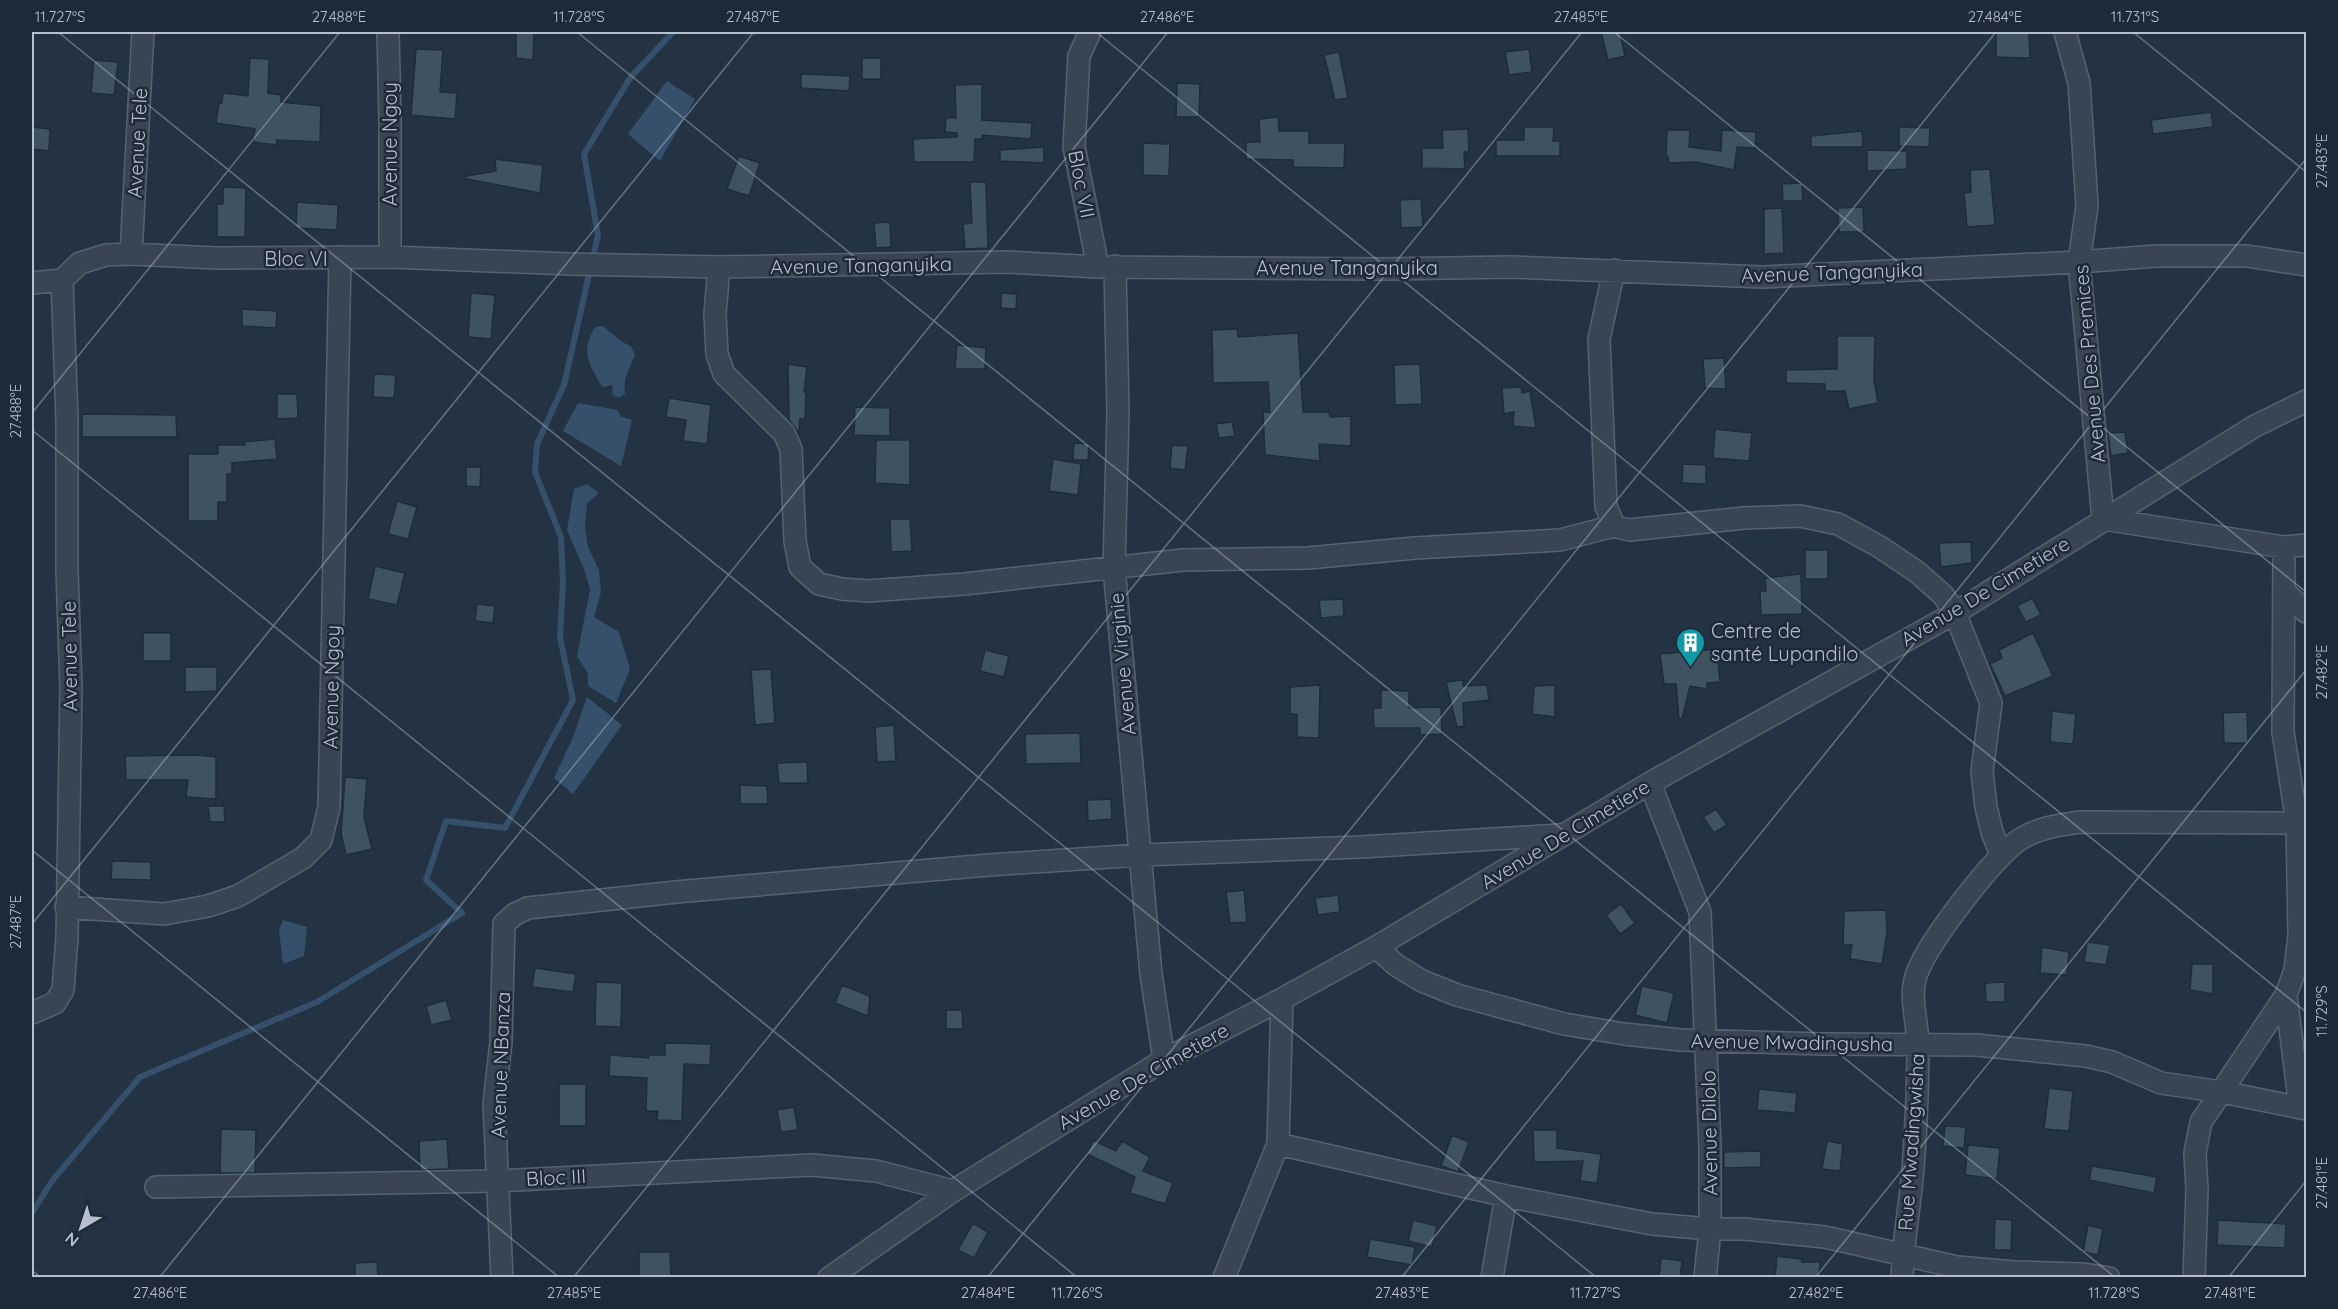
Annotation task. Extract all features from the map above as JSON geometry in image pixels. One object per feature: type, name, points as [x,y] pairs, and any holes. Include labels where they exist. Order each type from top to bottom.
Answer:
[{"type":"street","name":"Avenue Tele","points":[[131,255],[143,32]]},
{"type":"street","name":"Avenue Ngoy","points":[[388,32],[390,257]]},
{"type":"street","name":"Bloc VII","points":[[1090,32],[1079,56],[1074,147],[1106,267]]},
{"type":"street","name":"Avenue Des Premices","points":[[2065,32],[2079,83],[2084,143],[2087,206],[2079,262],[2103,519]]},
{"type":"street","name":"Bloc VI","points":[[62,280],[80,263],[106,255],[216,258],[390,257],[614,265]]},
{"type":"street","name":"Avenue Tanganyika","points":[[614,265],[719,267],[1008,262],[1106,267],[1384,269],[1511,267],[1763,277],[2079,262],[2156,256],[2247,256],[2307,265]]},
{"type":"street","name":"Avenue Ngoy","points":[[66,907],[164,914],[208,906],[238,896],[303,858],[321,840],[329,807],[340,257]]},
{"type":"street","points":[[719,267],[715,314],[717,354],[724,374],[784,434],[791,449],[795,541],[800,567],[819,584],[842,590],[868,591],[964,584],[1183,560],[1308,558],[1415,548],[1560,540],[1614,526],[1629,530],[1744,518],[1800,516],[1838,524],[1880,547],[1917,572],[1944,595],[1955,613],[1991,703],[1982,771],[1986,807],[2001,855],[2020,839],[2047,827],[2080,822],[2302,823]]},
{"type":"street","name":"Avenue Virginie","points":[[1106,267],[1118,412],[1114,568],[1151,974],[1164,1060]]},
{"type":"street","points":[[1614,270],[1599,339],[1606,506],[1614,526]]},
{"type":"street","name":"Avenue Tele","points":[[32,1013],[55,1003],[63,990],[71,688],[67,570],[67,420],[62,280]]},
{"type":"street","points":[[32,283],[62,280]]},
{"type":"street","name":"Avenue De Cimetiere","points":[[829,1278],[953,1191],[1164,1060],[1376,947],[1650,783],[1955,613],[2254,426],[2307,401]]},
{"type":"street","points":[[2103,519],[2284,547],[2307,545]]},
{"type":"street","points":[[2194,1278],[2197,1190],[2195,1153],[2201,1122],[2286,995],[2295,970],[2299,935],[2302,823],[2283,732],[2284,547]]},
{"type":"street","points":[[2285,592],[2307,612]]},
{"type":"street","name":"Avenue Dilolo","points":[[1650,783],[1700,912],[1707,1041],[1710,1229],[1704,1278]]},
{"type":"street","points":[[1140,855],[1361,847],[1564,835]]},
{"type":"street","name":"Avenue NBanza","points":[[502,1278],[494,1104],[501,1042],[504,924],[515,914],[528,908],[676,892],[989,865],[1140,855]]},
{"type":"street","name":"Rue Mwadingwisha","points":[[1902,1278],[1902,1254],[1913,1168],[1918,1043],[1913,1012],[1916,975],[1935,939],[2001,855]]},
{"type":"street","name":"Avenue Mwadingusha","points":[[1376,947],[1396,965],[1422,981],[1457,995],[1564,1024],[1624,1034],[1707,1041],[1976,1045],[2086,1056],[2112,1062],[2161,1083],[2303,1108]]},
{"type":"street","points":[[2286,995],[2303,1108]]},
{"type":"street","points":[[1224,1278],[1278,1144],[1282,999]]},
{"type":"street","points":[[1278,1144],[1506,1196],[1652,1224],[1710,1229],[1744,1229],[1825,1237],[1957,1267],[2081,1274],[2109,1278]]},
{"type":"street","name":"Bloc III","points":[[156,1187],[498,1181],[812,1165],[876,1172],[953,1191]]},
{"type":"street","points":[[1492,1278],[1506,1196]]},
{"type":"water","points":[[667,81],[695,99],[660,161],[628,134]]},
{"type":"water","points":[[603,326],[622,342],[631,346],[635,355],[626,378],[625,394],[618,398],[612,394],[613,385],[602,387],[588,358],[590,336],[595,327]]},
{"type":"water","points":[[578,403],[618,410],[620,416],[632,420],[621,466],[563,431]]},
{"type":"water","points":[[587,484],[599,493],[587,503],[585,528],[588,547],[599,570],[601,592],[594,617],[619,632],[630,669],[616,703],[588,686],[588,674],[577,656],[590,590],[584,569],[567,530],[574,489]]},
{"type":"water","points":[[587,697],[622,725],[573,794],[554,778],[573,737]]},
{"type":"water","points":[[283,920],[307,927],[304,956],[283,964],[279,930]]},
{"type":"building","points":[[516,32],[534,32],[533,60],[516,58]]},
{"type":"building","points":[[1601,32],[1620,32],[1625,56],[1608,60]]},
{"type":"building","points":[[1996,32],[2029,32],[2030,58],[1996,57]]},
{"type":"building","points":[[416,49],[443,50],[440,92],[457,93],[455,119],[411,115]]},
{"type":"building","points":[[1529,49],[1532,72],[1509,75],[1505,52]]},
{"type":"building","points":[[1339,52],[1348,98],[1335,100],[1324,55]]},
{"type":"building","points":[[250,58],[269,59],[268,93],[281,95],[281,102],[321,106],[320,142],[277,140],[276,145],[253,142],[255,129],[216,123],[223,93],[248,96]]},
{"type":"building","points":[[862,58],[881,58],[881,79],[862,79]]},
{"type":"building","points":[[94,60],[118,62],[114,95],[91,93]]},
{"type":"building","points":[[801,74],[850,76],[849,91],[801,88]]},
{"type":"building","points":[[1177,83],[1200,84],[1199,117],[1176,117]]},
{"type":"building","points":[[982,84],[982,120],[1032,123],[1031,139],[982,135],[982,139],[975,139],[974,162],[914,162],[913,139],[957,137],[957,133],[945,132],[946,118],[956,118],[955,85]]},
{"type":"building","points":[[2211,112],[2213,127],[2153,134],[2151,120]]},
{"type":"building","points":[[1278,117],[1279,131],[1309,131],[1309,143],[1345,143],[1344,168],[1293,167],[1293,160],[1246,159],[1246,142],[1260,142],[1259,119]]},
{"type":"building","points":[[32,127],[50,129],[49,151],[32,149]]},
{"type":"building","points":[[1524,127],[1554,127],[1553,141],[1560,141],[1560,156],[1496,156],[1496,140],[1524,140]]},
{"type":"building","points":[[1899,127],[1930,128],[1929,147],[1899,146]]},
{"type":"building","points":[[1468,129],[1469,152],[1464,152],[1465,169],[1422,168],[1422,148],[1443,148],[1442,130]]},
{"type":"building","points":[[1667,130],[1690,130],[1689,147],[1721,151],[1722,130],[1756,132],[1755,148],[1737,147],[1734,170],[1696,162],[1669,163],[1666,156]]},
{"type":"building","points":[[1862,131],[1863,147],[1811,147],[1811,136]]},
{"type":"building","points":[[1143,143],[1170,144],[1169,176],[1143,175]]},
{"type":"building","points":[[1044,147],[1044,163],[1000,161],[1000,150]]},
{"type":"building","points":[[1867,150],[1907,151],[1907,169],[1867,171]]},
{"type":"building","points":[[739,156],[760,163],[749,196],[727,189]]},
{"type":"building","points":[[495,159],[543,165],[540,193],[462,178],[496,171]]},
{"type":"building","points":[[1990,169],[1995,225],[1967,227],[1964,193],[1971,192],[1970,170]]},
{"type":"building","points":[[970,182],[986,182],[988,248],[965,249],[963,224],[972,223]]},
{"type":"building","points":[[1802,183],[1803,201],[1783,201],[1782,184]]},
{"type":"building","points":[[223,187],[246,188],[245,237],[217,237],[217,204],[223,204]]},
{"type":"building","points":[[1421,199],[1423,227],[1401,228],[1400,200]]},
{"type":"building","points":[[297,202],[338,205],[337,230],[296,228]]},
{"type":"building","points":[[1863,207],[1864,232],[1839,232],[1838,208]]},
{"type":"building","points":[[1782,208],[1784,253],[1764,254],[1764,209]]},
{"type":"building","points":[[890,222],[891,247],[876,248],[874,223]]},
{"type":"building","points":[[471,293],[495,295],[491,339],[468,337]]},
{"type":"building","points":[[1001,293],[1017,294],[1016,309],[1001,308]]},
{"type":"building","points":[[242,309],[277,311],[276,328],[242,326]]},
{"type":"building","points":[[1237,329],[1238,337],[1298,333],[1303,412],[1329,412],[1330,417],[1351,416],[1351,446],[1319,444],[1320,461],[1265,455],[1263,412],[1270,412],[1268,382],[1213,383],[1212,330]]},
{"type":"building","points":[[1837,336],[1875,336],[1874,380],[1878,403],[1849,409],[1845,391],[1825,391],[1825,384],[1786,383],[1786,370],[1837,369]]},
{"type":"building","points":[[957,345],[986,348],[985,369],[955,369]]},
{"type":"building","points":[[1724,358],[1726,389],[1705,388],[1703,359]]},
{"type":"building","points":[[788,364],[807,367],[804,392],[806,392],[805,419],[800,419],[799,433],[789,420]]},
{"type":"building","points":[[1420,364],[1422,404],[1395,405],[1394,365]]},
{"type":"building","points":[[374,374],[396,375],[394,398],[373,397]]},
{"type":"building","points":[[1521,387],[1522,393],[1530,391],[1536,428],[1513,426],[1514,412],[1504,414],[1502,388]]},
{"type":"building","points":[[277,394],[297,394],[298,418],[277,419]]},
{"type":"building","points":[[669,398],[711,405],[707,444],[683,441],[686,420],[666,417]]},
{"type":"building","points":[[855,407],[890,408],[890,436],[854,435]]},
{"type":"building","points":[[82,414],[176,415],[177,437],[82,437]]},
{"type":"building","points":[[1232,422],[1235,436],[1219,438],[1216,424]]},
{"type":"building","points":[[1715,429],[1752,433],[1749,461],[1713,458]]},
{"type":"building","points":[[2125,432],[2128,453],[2111,456],[2108,433]]},
{"type":"building","points":[[275,439],[277,459],[232,463],[232,474],[227,474],[227,502],[218,502],[218,521],[188,521],[188,454],[218,454],[218,445],[245,445],[244,442]]},
{"type":"building","points":[[876,440],[910,440],[910,485],[875,483]]},
{"type":"building","points":[[1074,443],[1089,444],[1088,460],[1073,460]]},
{"type":"building","points":[[1172,445],[1188,446],[1185,470],[1170,468]]},
{"type":"building","points":[[1053,459],[1081,464],[1078,495],[1049,491]]},
{"type":"building","points":[[1683,464],[1706,465],[1706,484],[1682,483]]},
{"type":"building","points":[[466,467],[481,467],[480,487],[466,486]]},
{"type":"building","points":[[397,501],[417,507],[408,539],[388,534]]},
{"type":"building","points":[[890,519],[910,519],[912,551],[891,552]]},
{"type":"building","points":[[1971,542],[1972,563],[1941,567],[1939,543]]},
{"type":"building","points":[[1805,550],[1828,550],[1828,579],[1805,579]]},
{"type":"building","points":[[375,566],[405,573],[397,605],[368,599]]},
{"type":"building","points":[[1801,574],[1802,614],[1761,615],[1760,591],[1766,591],[1765,578]]},
{"type":"building","points":[[2032,598],[2041,615],[2026,622],[2017,606]]},
{"type":"building","points":[[1343,599],[1344,616],[1321,618],[1319,600]]},
{"type":"building","points":[[477,604],[495,606],[493,623],[475,621]]},
{"type":"building","points":[[143,633],[171,633],[171,661],[143,661]]},
{"type":"building","points":[[2033,633],[2053,676],[2005,696],[1990,664],[2002,658],[1999,650]]},
{"type":"building","name":"Centre de santé Lupandilo","points":[[1717,649],[1720,682],[1707,683],[1707,689],[1690,686],[1682,719],[1679,719],[1676,684],[1664,684],[1660,654]]},
{"type":"building","points":[[985,650],[1009,656],[1004,677],[980,671]]},
{"type":"building","points":[[185,667],[217,667],[217,691],[185,692]]},
{"type":"building","points":[[771,669],[775,723],[755,725],[751,670]]},
{"type":"building","points":[[1463,680],[1463,686],[1487,685],[1489,700],[1463,703],[1464,726],[1457,727],[1446,682]]},
{"type":"building","points":[[1320,685],[1319,738],[1297,737],[1297,714],[1290,714],[1290,687]]},
{"type":"building","points":[[1555,685],[1555,717],[1532,714],[1534,686]]},
{"type":"building","points":[[1381,690],[1409,691],[1409,708],[1441,707],[1442,734],[1420,735],[1420,728],[1374,728],[1373,708],[1381,708]]},
{"type":"building","points":[[2052,711],[2076,714],[2073,744],[2050,742]]},
{"type":"building","points":[[2247,712],[2248,743],[2224,743],[2223,713]]},
{"type":"building","points":[[894,725],[896,761],[877,762],[875,727]]},
{"type":"building","points":[[1080,733],[1081,763],[1026,764],[1025,734]]},
{"type":"building","points":[[125,756],[216,757],[216,799],[186,797],[188,780],[126,780]]},
{"type":"building","points":[[807,762],[808,783],[779,783],[777,763]]},
{"type":"building","points":[[345,777],[367,779],[364,817],[372,849],[346,855],[341,834]]},
{"type":"building","points":[[740,785],[767,786],[768,804],[740,804]]},
{"type":"building","points":[[1111,799],[1112,819],[1088,821],[1087,800]]},
{"type":"building","points":[[208,806],[224,806],[225,822],[210,822]]},
{"type":"building","points":[[1716,809],[1727,825],[1714,833],[1703,817]]},
{"type":"building","points":[[112,861],[151,862],[151,880],[111,879]]},
{"type":"building","points":[[1244,890],[1247,922],[1230,923],[1226,892]]},
{"type":"building","points":[[1338,895],[1340,912],[1318,915],[1315,898]]},
{"type":"building","points":[[1621,904],[1635,923],[1620,934],[1606,915]]},
{"type":"building","points":[[1886,910],[1887,932],[1882,964],[1850,959],[1852,945],[1843,945],[1844,911]]},
{"type":"building","points":[[2087,942],[2110,945],[2106,965],[2084,962]]},
{"type":"building","points":[[2042,947],[2069,952],[2067,975],[2040,973]]},
{"type":"building","points":[[2192,964],[2213,964],[2213,994],[2190,990]]},
{"type":"building","points":[[535,968],[576,974],[573,992],[532,987]]},
{"type":"building","points":[[596,982],[622,983],[621,1027],[595,1026]]},
{"type":"building","points":[[2005,982],[2005,1002],[1986,1002],[1985,983]]},
{"type":"building","points":[[842,985],[870,996],[868,1016],[835,1003]]},
{"type":"building","points":[[1642,986],[1674,993],[1667,1023],[1635,1015]]},
{"type":"building","points":[[446,1000],[452,1020],[431,1025],[426,1006]]},
{"type":"building","points":[[946,1010],[962,1010],[963,1029],[946,1029]]},
{"type":"building","points":[[665,1043],[711,1044],[710,1065],[684,1064],[682,1121],[657,1120],[658,1111],[646,1111],[647,1078],[609,1076],[610,1055],[649,1058],[648,1055],[665,1055]]},
{"type":"building","points":[[559,1084],[586,1084],[586,1126],[559,1126]]},
{"type":"building","points":[[2049,1088],[2073,1091],[2069,1131],[2044,1129]]},
{"type":"building","points":[[1759,1089],[1797,1093],[1795,1113],[1757,1110]]},
{"type":"building","points":[[794,1107],[798,1130],[781,1132],[777,1110]]},
{"type":"building","points":[[1945,1126],[1966,1127],[1964,1148],[1943,1146]]},
{"type":"building","points":[[221,1129],[256,1130],[255,1173],[220,1173]]},
{"type":"building","points":[[1533,1130],[1557,1130],[1557,1148],[1601,1154],[1597,1183],[1580,1181],[1583,1161],[1534,1162]]},
{"type":"building","points":[[1452,1135],[1469,1142],[1458,1172],[1441,1166]]},
{"type":"building","points":[[447,1139],[449,1169],[420,1170],[419,1141]]},
{"type":"building","points":[[1093,1140],[1116,1151],[1122,1141],[1150,1157],[1143,1171],[1173,1183],[1165,1204],[1130,1193],[1135,1177],[1087,1154]]},
{"type":"building","points":[[1827,1141],[1843,1144],[1840,1171],[1822,1169]]},
{"type":"building","points":[[1968,1145],[2000,1148],[1997,1179],[1965,1175]]},
{"type":"building","points":[[1761,1151],[1761,1167],[1724,1168],[1724,1152]]},
{"type":"building","points":[[2092,1166],[2157,1177],[2154,1193],[2089,1180]]},
{"type":"building","points":[[1995,1219],[2012,1220],[2011,1250],[1994,1250]]},
{"type":"building","points":[[1413,1220],[1437,1226],[1432,1247],[1408,1241]]},
{"type":"building","points":[[2218,1220],[2286,1224],[2285,1248],[2217,1245]]},
{"type":"building","points":[[973,1223],[988,1232],[974,1258],[958,1250]]},
{"type":"building","points":[[2088,1225],[2103,1229],[2098,1255],[2083,1252]]},
{"type":"building","points":[[1370,1239],[1415,1247],[1412,1265],[1367,1257]]},
{"type":"building","points":[[639,1252],[670,1252],[671,1278],[639,1278]]},
{"type":"building","points":[[1777,1256],[1802,1259],[1802,1262],[1820,1262],[1819,1278],[1775,1278]]},
{"type":"building","points":[[1661,1258],[1682,1261],[1680,1278],[1659,1278]]},
{"type":"building","points":[[377,1262],[378,1278],[355,1278],[355,1263]]},
{"type":"waterway","points":[[32,1213],[52,1181],[140,1077],[317,1002],[462,913],[426,880],[446,821],[505,828],[573,700],[560,637],[563,583],[561,537],[535,472],[537,444],[564,385],[598,235],[584,154],[630,78],[673,32]]},
{"type":"place","name":"Centre de santé Lupandilo","points":[[1690,668]]}]
